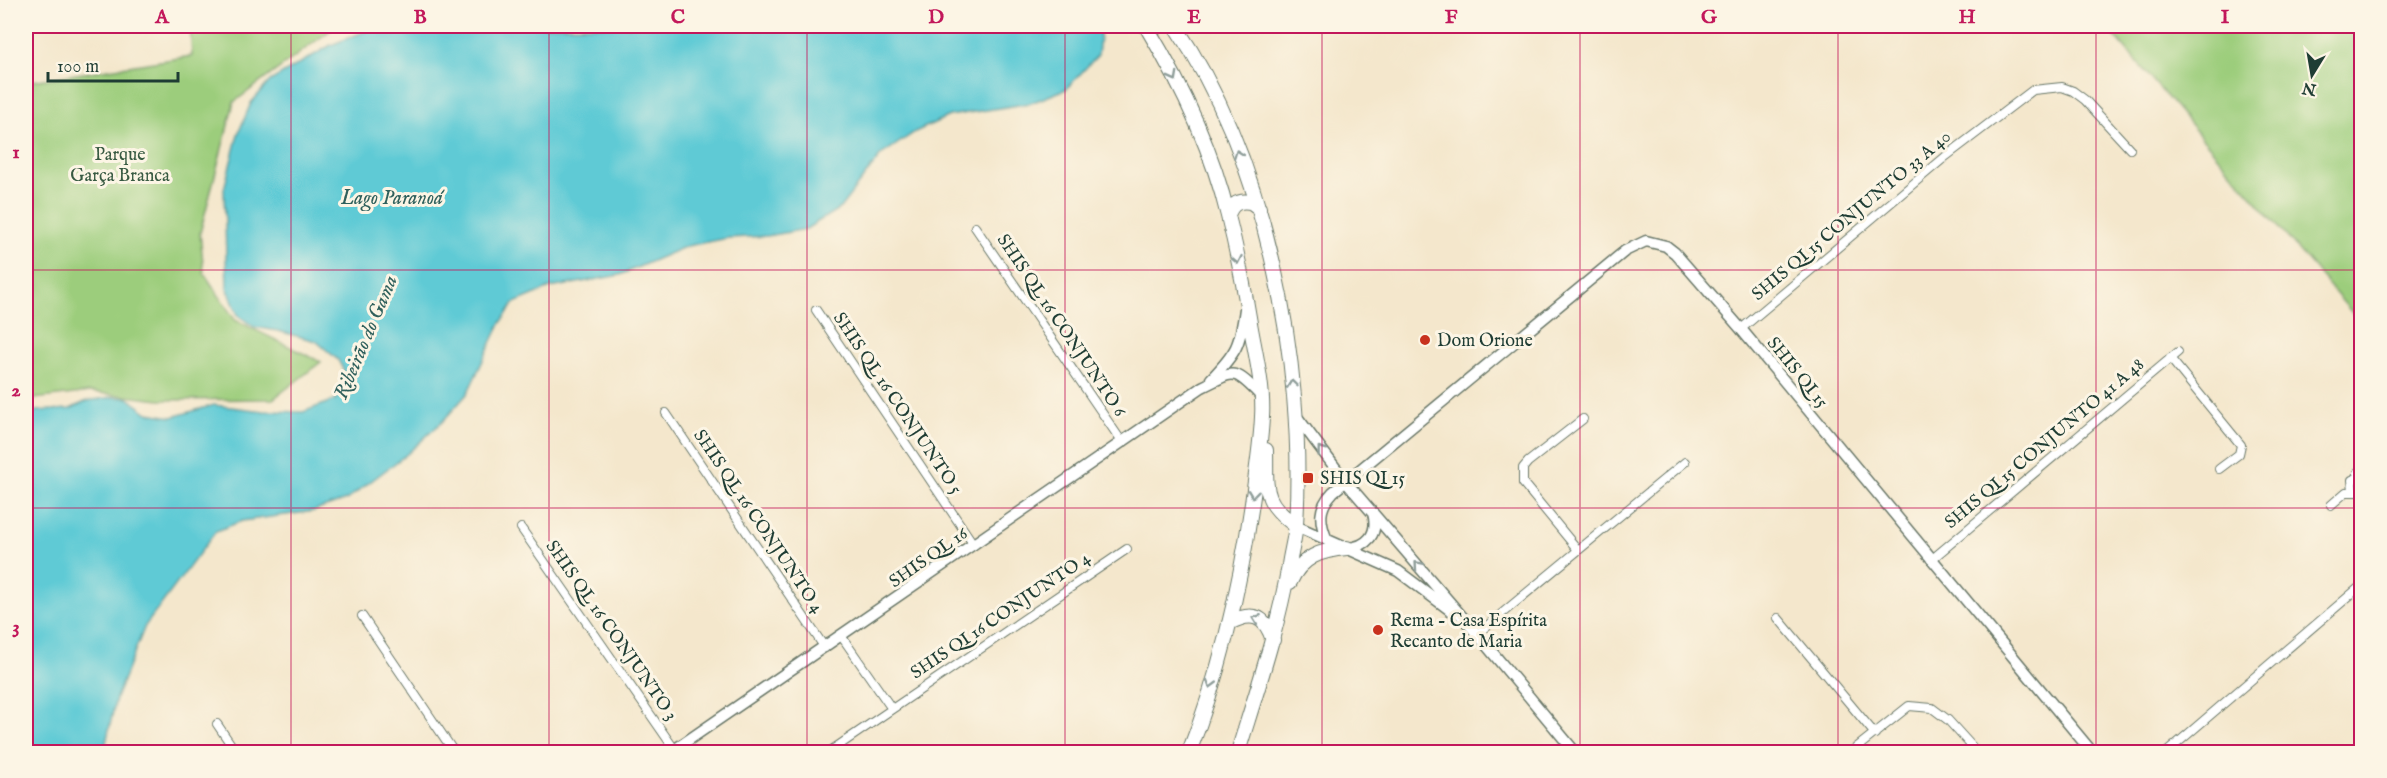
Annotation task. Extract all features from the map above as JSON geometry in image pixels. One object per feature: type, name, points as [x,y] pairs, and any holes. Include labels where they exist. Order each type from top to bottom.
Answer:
[{"type":"main road","points":[[1146,26],[1192,115],[1209,155],[1228,215],[1246,300],[1263,415],[1266,440],[1266,491],[1282,516],[1296,526]]},
{"type":"main road","points":[[1175,26],[1222,110],[1259,208],[1281,305],[1296,417],[1296,526],[1273,640],[1238,753]]},
{"type":"main road","points":[[1228,215],[1232,205],[1238,202],[1251,202],[1259,208]]},
{"type":"main road","points":[[1190,753],[1229,623],[1245,556],[1263,415]]},
{"type":"main road","points":[[1283,598],[1293,575],[1308,558],[1327,551],[1347,549]]},
{"type":"main road","points":[[1229,623],[1242,616],[1261,619],[1269,627],[1273,640]]},
{"type":"street","name":"SHIS QI 15 CONJUNTO 33 A 40","points":[[1741,329],[1945,157],[2033,90],[2062,87],[2073,91],[2085,100],[2130,149]]},
{"type":"street","name":"SHIS QL 16 CONJUNTO 6","points":[[975,226],[1122,442]]},
{"type":"street","name":"SHIS QI 15","points":[[1347,482],[1624,251],[1640,242],[1657,242],[1675,253],[1741,329],[2092,753]]},
{"type":"street","name":"SHIS QL 16","points":[[1202,387],[1235,352],[1241,334],[1246,300]]},
{"type":"street","name":"SHIS QL 16 CONJUNTO 5","points":[[816,310],[974,545]]},
{"type":"street","name":"SHIS QI 15 CONJUNTO 41 A 48","points":[[1931,560],[2174,355],[2241,445],[2239,454],[2219,469]]},
{"type":"street","name":"SHIS QL 16","points":[[673,751],[842,637],[1202,387],[1231,374],[1243,378],[1260,395]]},
{"type":"street","name":"SHIS QL 16 CONJUNTO 4","points":[[666,413],[825,648]]},
{"type":"street","points":[[1296,417],[1347,482],[1575,753]]},
{"type":"street","points":[[1578,550],[1527,490],[1522,476],[1523,468],[1528,462],[1583,419]]},
{"type":"street","points":[[1473,629],[1578,550],[1685,462]]},
{"type":"street","points":[[2331,506],[2346,492],[2357,492],[2352,480],[2361,478],[2359,469],[2361,466]]},
{"type":"street","points":[[1327,540],[1320,525],[1321,509],[1328,497],[1347,482]]},
{"type":"street","points":[[1347,549],[1357,548],[1370,539],[1375,524],[1372,511]]},
{"type":"street","points":[[1296,526],[1398,571],[1473,629]]},
{"type":"street","name":"SHIS QL 16 CONJUNTO 3","points":[[521,528],[673,751]]},
{"type":"street","name":"SHIS QI 16 CONJUNTO 4","points":[[829,753],[1127,549]]},
{"type":"street","points":[[2167,753],[2361,585]]},
{"type":"street","points":[[362,616],[454,753]]},
{"type":"street","points":[[1778,618],[1875,734]]},
{"type":"street","points":[[842,637],[892,709]]},
{"type":"street","points":[[1851,753],[1909,706],[1932,708],[1948,720],[1977,753]]},
{"type":"street","points":[[217,724],[236,753]]},
{"type":"green space","name":"Parque Garça Branca","points":[[190,26],[336,26],[234,102],[200,233],[204,273],[235,320],[321,362],[273,399],[160,400],[90,392],[26,400],[26,82],[192,56]]},
{"type":"green space","points":[[2106,26],[2361,26],[2361,323]]},
{"type":"water","name":"Lago Paranoá","points":[[378,26],[1101,26],[1098,55],[1066,89],[1031,103],[949,116],[915,132],[881,155],[840,208],[806,229],[767,236],[728,238],[687,246],[620,275],[550,288],[514,303],[500,324],[467,394],[443,421],[407,454],[346,500],[314,511],[242,521],[216,531],[145,626],[116,698],[104,752],[26,752],[26,419],[36,411],[70,409],[87,401],[113,397],[128,398],[148,413],[172,417],[214,405],[264,411],[303,412],[335,400],[343,388],[345,373],[338,360],[316,341],[254,327],[238,315],[227,287],[224,189],[238,134],[251,103],[270,81],[331,45]]},
{"type":"place","name":"Dom Orione","points":[[1425,340]]},
{"type":"place","name":"SHIS QI 15","points":[[1308,478]]},
{"type":"place","name":"Rema - Casa Espírita Recanto de Maria","points":[[1378,630]]},
{"type":"water label","name":"Ribeirão do Gama","points":[[365,337]]}]
